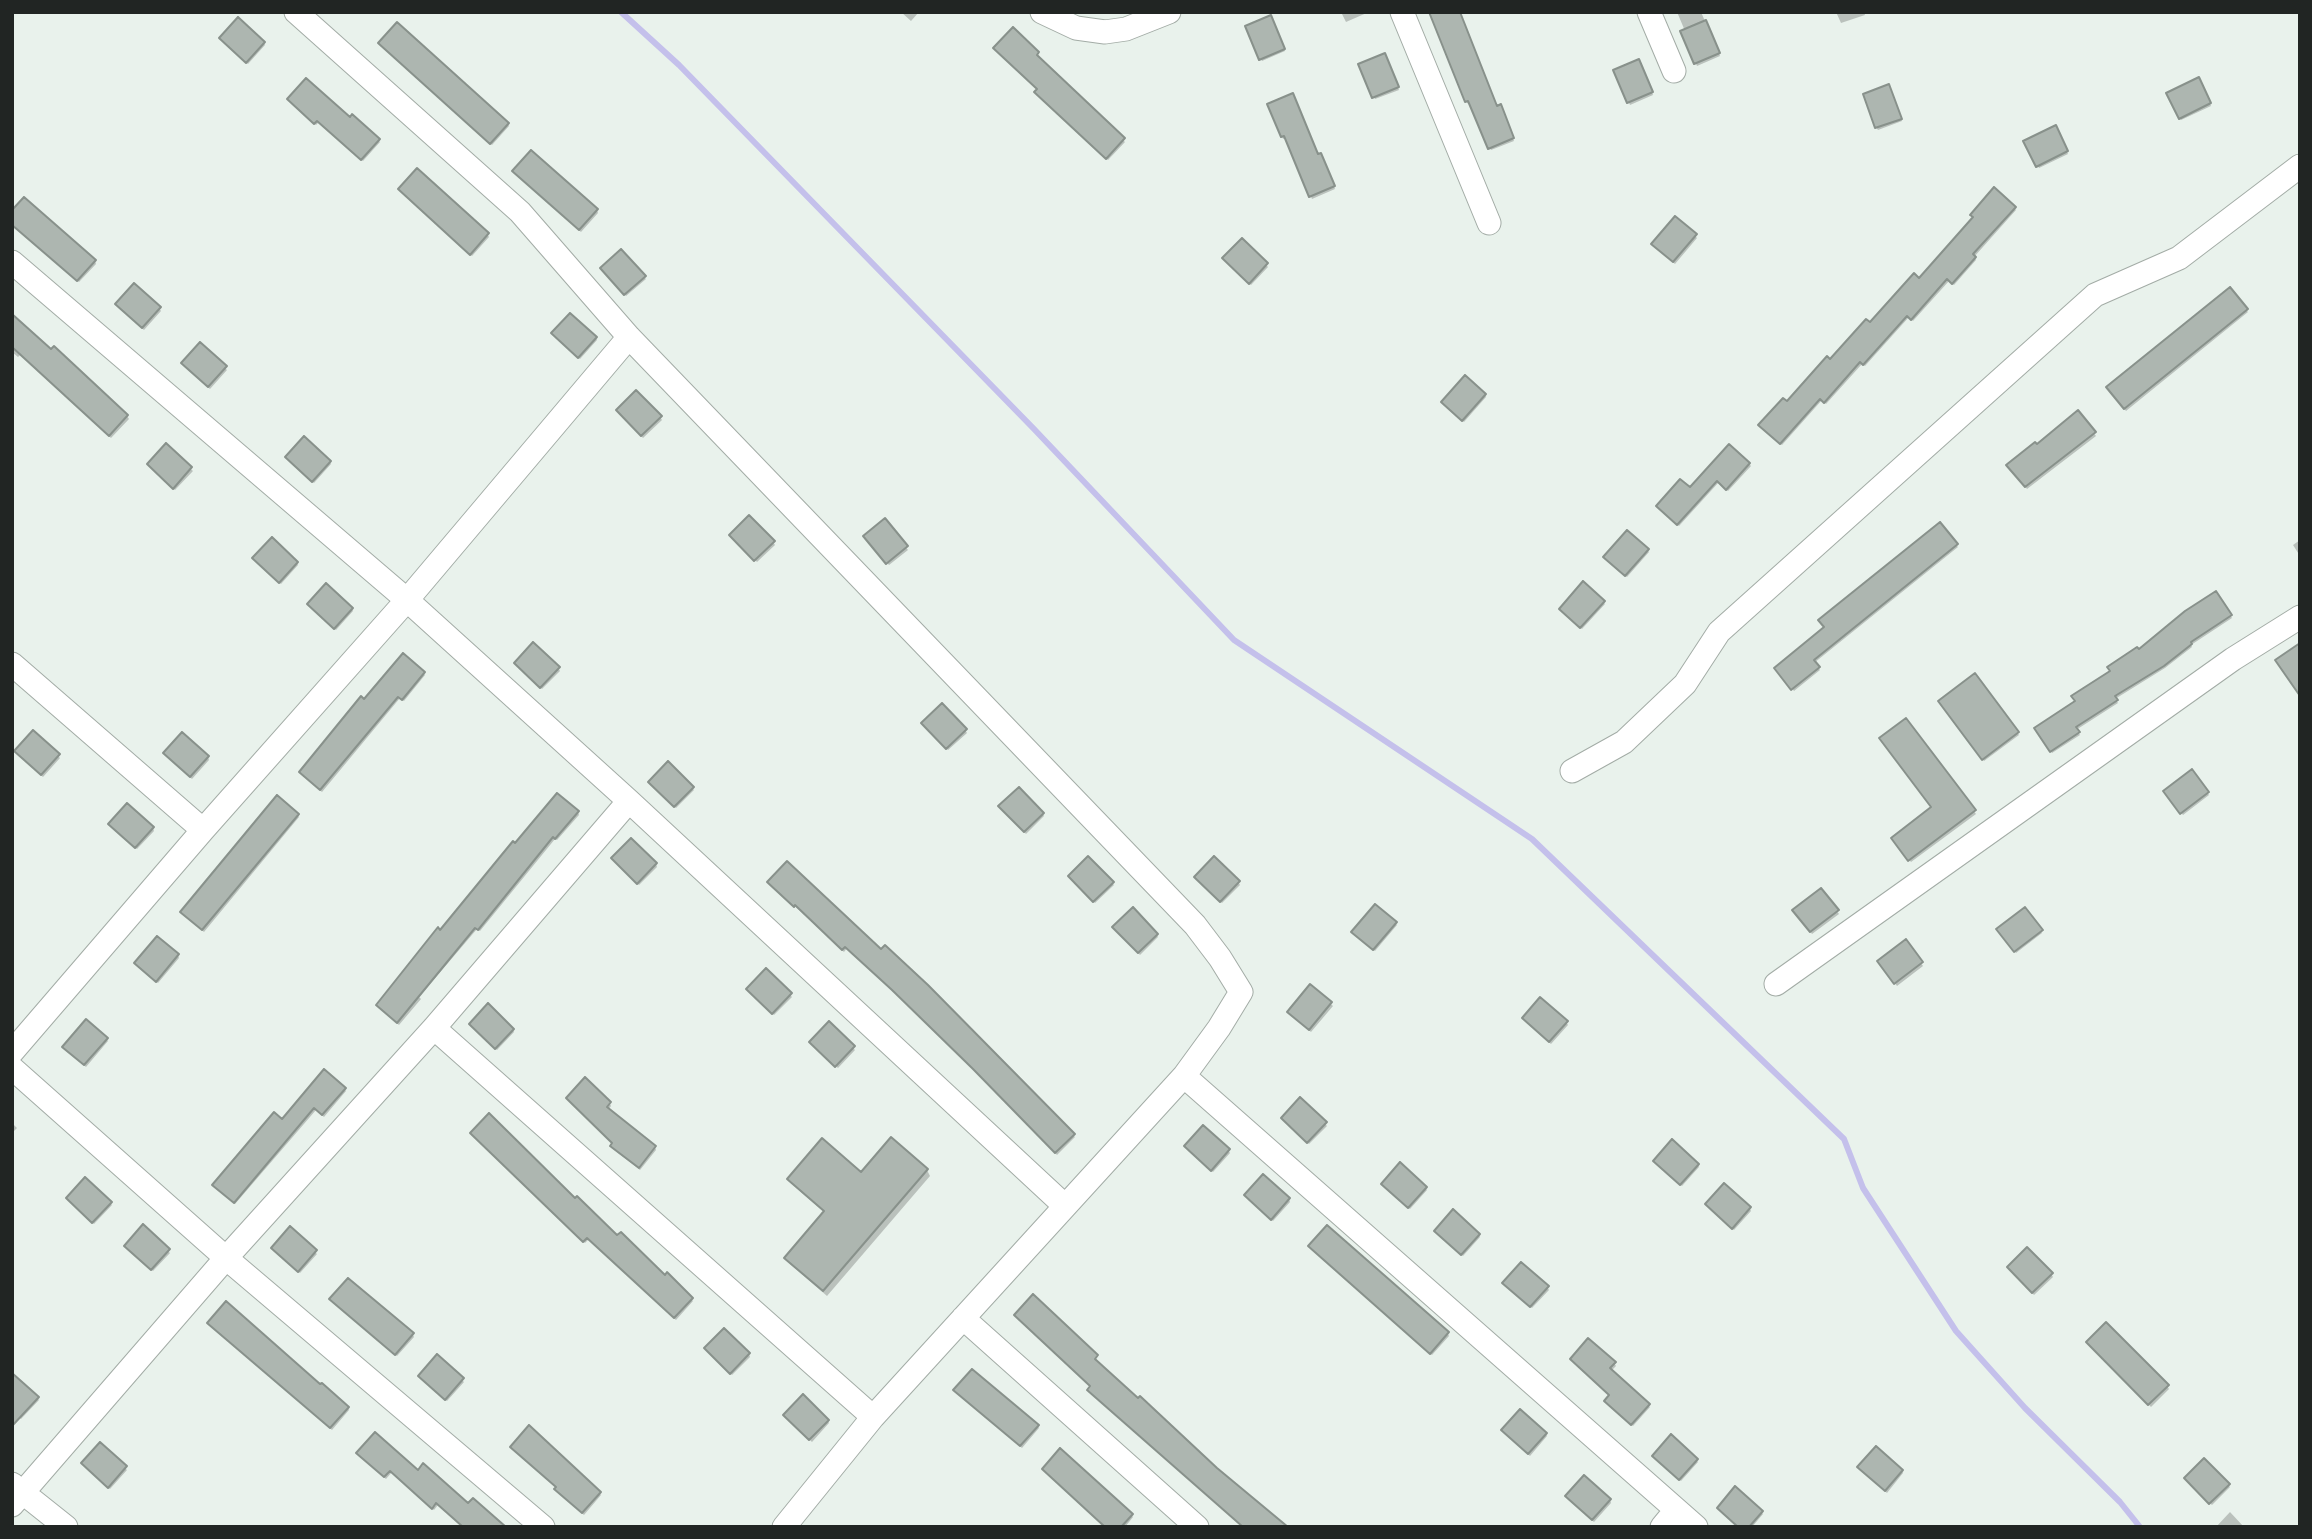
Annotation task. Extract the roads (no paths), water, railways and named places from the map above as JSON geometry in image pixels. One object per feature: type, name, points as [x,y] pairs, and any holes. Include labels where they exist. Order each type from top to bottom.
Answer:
[{"type":"street","points":[[296,12],[520,212],[629,337],[1195,925],[1241,992],[1184,1076],[873,1416],[784,1527]]},
{"type":"street","points":[[1042,12],[1076,28],[1105,32],[1126,30],[1169,12]]},
{"type":"street","points":[[1090,12],[1105,32]]},
{"type":"street","points":[[1402,12],[1489,223]]},
{"type":"street","points":[[1650,12],[1674,71]]},
{"type":"street","points":[[1572,771],[1624,742],[1685,684],[1719,632],[2095,295],[2179,258],[2300,166]]},
{"type":"street","points":[[12,262],[407,600],[629,801],[1065,1206]]},
{"type":"street","points":[[12,1052],[203,830],[407,600],[629,337]]},
{"type":"street","points":[[1776,985],[2233,659],[2300,617]]},
{"type":"street","points":[[12,664],[203,830]]},
{"type":"street","points":[[66,1527],[15,1494],[434,1028],[629,801]]},
{"type":"street","points":[[434,1028],[873,1416]]},
{"type":"street","points":[[12,1068],[226,1258],[543,1527]]},
{"type":"street","points":[[1184,1076],[1669,1518],[1696,1527]]},
{"type":"street","points":[[963,1318],[1197,1527]]},
{"type":"waterway","points":[[621,12],[679,65],[1034,429],[1234,640],[1532,839],[1844,1139],[1863,1188],[1956,1331],[2025,1408],[2120,1502],[2140,1527]]}]
